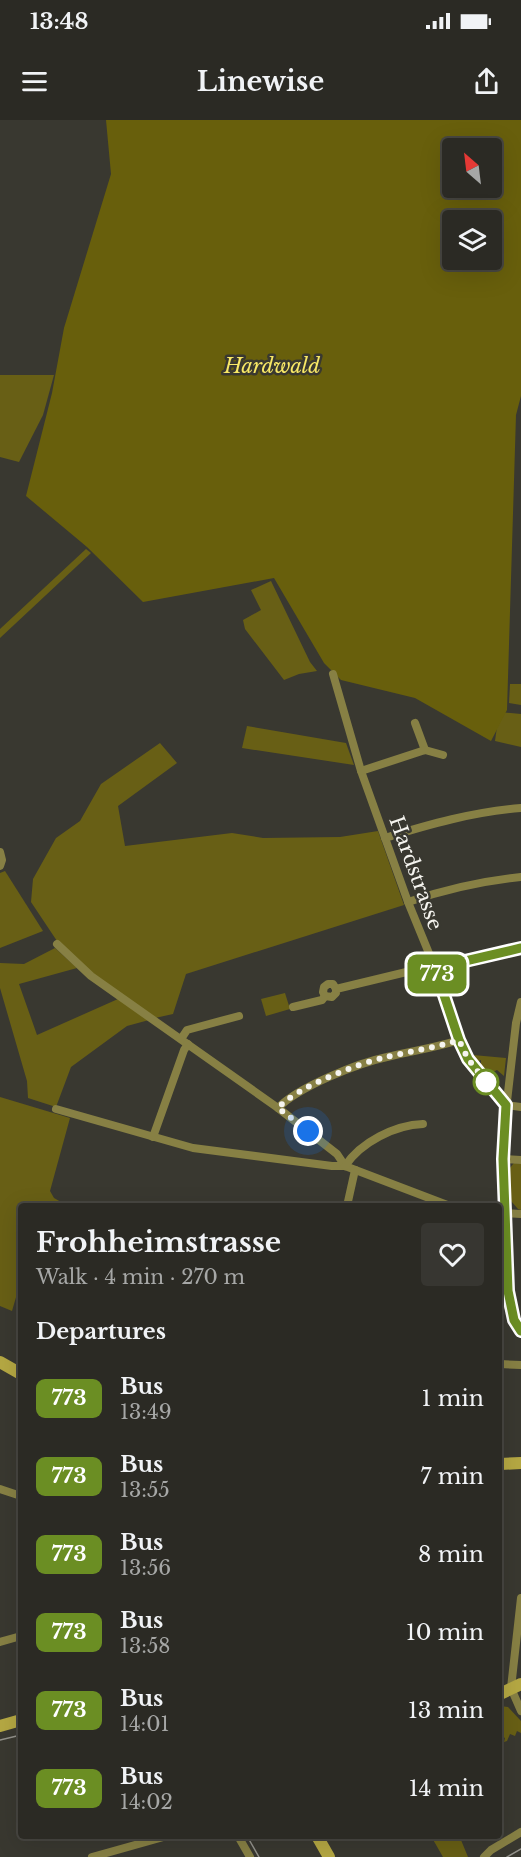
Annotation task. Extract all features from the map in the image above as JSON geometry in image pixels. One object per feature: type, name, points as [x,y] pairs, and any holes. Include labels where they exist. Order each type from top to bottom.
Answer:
[{"type":"main road","points":[[0,1362],[18,1372]]},
{"type":"main road","points":[[502,1464],[521,1463]]},
{"type":"main road","points":[[502,1693],[516,1686]]},
{"type":"main road","points":[[0,1726],[18,1721]]},
{"type":"main road","points":[[319,1839],[329,1857]]},
{"type":"street","name":"Hardstrasse","points":[[333,674],[361,771],[408,902],[435,968],[459,1040],[468,1059],[506,1105]]},
{"type":"street","points":[[415,723],[426,750]]},
{"type":"street","points":[[361,771],[426,750],[443,755]]},
{"type":"street","points":[[385,838],[458,816],[521,808]]},
{"type":"street","points":[[0,852],[2,860],[0,866]]},
{"type":"street","points":[[408,902],[488,880],[521,877]]},
{"type":"street","points":[[57,944],[91,976],[278,1108],[337,1154],[345,1166]]},
{"type":"street","points":[[293,1007],[322,1000],[325,996],[322,989],[325,985],[333,984],[336,988],[521,948]]},
{"type":"street","points":[[521,1004],[517,1054],[506,1105],[502,1228],[510,1304],[514,1320],[521,1331]]},
{"type":"street","points":[[153,1137],[184,1050],[188,1030],[239,1016]]},
{"type":"street","points":[[278,1108],[285,1101],[324,1079],[383,1057],[459,1040]]},
{"type":"street","points":[[506,1105],[521,1107]]},
{"type":"street","points":[[56,1109],[193,1148],[345,1166],[442,1203]]},
{"type":"street","points":[[345,1166],[354,1153],[382,1136],[409,1124],[423,1124]]},
{"type":"street","points":[[503,1159],[521,1160]]},
{"type":"street","points":[[348,1203],[355,1170]]},
{"type":"street","points":[[504,1213],[521,1214]]},
{"type":"street","points":[[502,1305],[510,1304]]},
{"type":"street","points":[[502,1364],[521,1365]]},
{"type":"street","points":[[0,1489],[18,1495]]},
{"type":"street","points":[[521,1598],[516,1686],[521,1711]]},
{"type":"street","points":[[0,1642],[18,1637]]},
{"type":"street","points":[[484,1857],[491,1850],[521,1832]]},
{"type":"street","points":[[92,1857],[156,1839]]},
{"type":"street","points":[[240,1839],[250,1857]]},
{"type":"street","points":[[125,1848],[130,1857]]},
{"type":"shaded area","points":[[0,375],[54,375],[43,415],[19,462],[0,457]]},
{"type":"shaded area","points":[[86,549],[91,553],[0,638],[0,629]]},
{"type":"shaded area","points":[[271,581],[310,662],[317,671],[299,674],[284,680],[245,629],[243,620],[261,610],[251,590]]},
{"type":"shaded area","points":[[510,684],[521,684],[521,705],[509,703]]},
{"type":"shaded area","points":[[499,712],[521,714],[521,747],[495,741]]},
{"type":"shaded area","points":[[247,726],[346,743],[354,765],[242,748]]},
{"type":"shaded area","points":[[160,743],[177,763],[118,806],[125,846],[232,833],[263,838],[340,837],[378,831],[404,905],[186,974],[173,1014],[155,1018],[95,976],[59,944],[31,902],[33,879],[56,838],[80,821],[101,784]]},
{"type":"shaded area","points":[[5,871],[43,931],[0,948],[0,873]]},
{"type":"shaded area","points":[[55,948],[77,968],[19,984],[37,1035],[118,999],[149,1020],[127,1026],[71,1067],[56,1107],[28,1098],[27,1081],[0,988],[0,963],[24,964]]},
{"type":"shaded area","points":[[285,993],[290,1009],[266,1016],[261,999]]},
{"type":"shaded area","points":[[473,1055],[506,1058],[504,1076],[497,1070],[487,1075],[481,1068],[481,1060],[477,1062]]},
{"type":"shaded area","points":[[0,1097],[70,1118],[50,1191],[54,1198],[63,1203],[18,1203],[18,1290],[12,1311],[0,1306]]},
{"type":"shaded area","points":[[514,1163],[521,1164],[521,1210],[511,1201],[509,1169]]},
{"type":"shaded area","points":[[502,1706],[508,1707],[521,1721],[521,1733],[517,1731],[515,1736],[510,1734],[504,1742],[505,1738],[502,1736]]},
{"type":"shaded area","points":[[433,1839],[463,1839],[461,1840],[468,1857],[443,1857]]},
{"type":"green space","name":"Hardwald","points":[[106,120],[521,120],[521,396],[516,415],[507,710],[491,741],[415,698],[341,680],[324,663],[274,578],[143,602],[87,547],[26,496],[52,393],[64,328],[111,174]]},
{"type":"tram line","points":[[0,1740],[18,1736]]},
{"type":"tram line","points":[[249,1839],[259,1857]]},
{"type":"tram line","points":[[507,1857],[521,1849]]},
{"type":"bus line","name":"773","points":[[521,948],[435,968],[459,1040],[468,1059],[497,1097],[506,1105],[503,1159],[508,1291],[514,1320],[521,1331]]},
{"type":"route","points":[[308,1131],[278,1108],[285,1101],[324,1079],[383,1057],[459,1040],[468,1059],[486,1082]]}]
